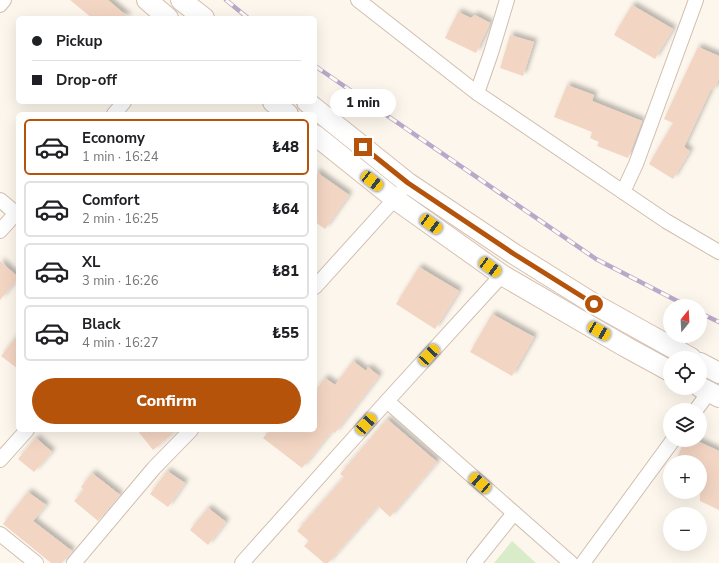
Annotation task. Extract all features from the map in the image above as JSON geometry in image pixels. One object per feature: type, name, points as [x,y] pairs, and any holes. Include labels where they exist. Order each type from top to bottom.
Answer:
[{"type":"street","points":[[0,6],[4,0]]},
{"type":"street","points":[[146,0],[166,16]]},
{"type":"street","points":[[181,0],[201,16]]},
{"type":"street","points":[[358,0],[477,93],[666,221],[719,252]]},
{"type":"street","points":[[477,93],[507,0]]},
{"type":"street","points":[[623,192],[636,164],[696,0]]},
{"type":"street","points":[[116,112],[122,104]]},
{"type":"street","points":[[309,104],[408,183],[514,254],[594,304],[678,351]]},
{"type":"street","points":[[317,137],[396,199],[502,275],[663,367]]},
{"type":"street","points":[[317,285],[396,199],[408,183]]},
{"type":"street","points":[[0,200],[16,212]]},
{"type":"street","points":[[0,231],[16,214]]},
{"type":"street","points":[[242,563],[502,275]]},
{"type":"street","points":[[707,367],[719,373]]},
{"type":"street","points":[[701,403],[709,392]]},
{"type":"street","points":[[387,401],[571,563]]},
{"type":"street","points":[[0,460],[25,432]]},
{"type":"street","points":[[74,563],[154,468],[188,432]]},
{"type":"street","points":[[583,563],[669,447]]},
{"type":"street","points":[[474,563],[514,513]]},
{"type":"street","points":[[0,534],[36,563]]},
{"type":"green space","points":[[512,541],[536,563],[494,563]]},
{"type":"building","points":[[70,0],[108,0],[127,16],[90,16]]},
{"type":"building","points":[[632,5],[673,29],[655,59],[614,35]]},
{"type":"building","points":[[458,12],[471,18],[475,15],[490,23],[476,53],[445,38]]},
{"type":"building","points":[[510,35],[534,42],[523,76],[500,68]]},
{"type":"building","points":[[698,47],[719,56],[719,79],[714,90],[711,89],[684,147],[690,151],[673,179],[649,164],[673,123],[664,119]]},
{"type":"building","points":[[567,85],[594,95],[592,101],[642,121],[628,158],[597,146],[599,142],[590,138],[592,132],[554,117]]},
{"type":"building","points":[[317,172],[349,195],[325,229],[317,223]]},
{"type":"building","points":[[0,261],[16,275],[16,281],[0,300]]},
{"type":"building","points":[[419,267],[459,291],[435,329],[396,304]]},
{"type":"building","points":[[492,314],[534,337],[512,376],[470,352]]},
{"type":"building","points":[[16,337],[16,367],[1,356]]},
{"type":"building","points":[[353,361],[366,371],[368,367],[379,376],[335,433],[332,431],[302,468],[263,438],[268,432],[317,432],[317,388],[325,378],[335,385]]},
{"type":"building","points":[[387,419],[437,462],[390,517],[378,506],[328,563],[324,563],[304,546],[309,541],[297,531],[344,477],[340,474]]},
{"type":"building","points":[[139,432],[175,432],[153,450]]},
{"type":"building","points":[[36,438],[52,452],[34,472],[18,459]]},
{"type":"building","points":[[707,446],[719,451],[719,510],[700,501],[700,499],[707,499],[707,455],[678,455],[682,447],[707,447]]},
{"type":"building","points":[[167,471],[185,483],[168,507],[150,494]]},
{"type":"building","points":[[92,473],[120,495],[98,521],[74,501],[84,490],[81,487]]},
{"type":"building","points":[[28,492],[46,505],[33,521],[72,551],[62,563],[51,563],[3,524]]},
{"type":"building","points":[[208,508],[226,522],[208,545],[190,530]]},
{"type":"railway","points":[[226,0],[246,16]]},
{"type":"railway","points":[[317,67],[596,259],[673,299]]},
{"type":"railway","points":[[707,316],[719,322]]},
{"type":"route","points":[[363,147],[408,183],[514,254],[594,304]]}]
